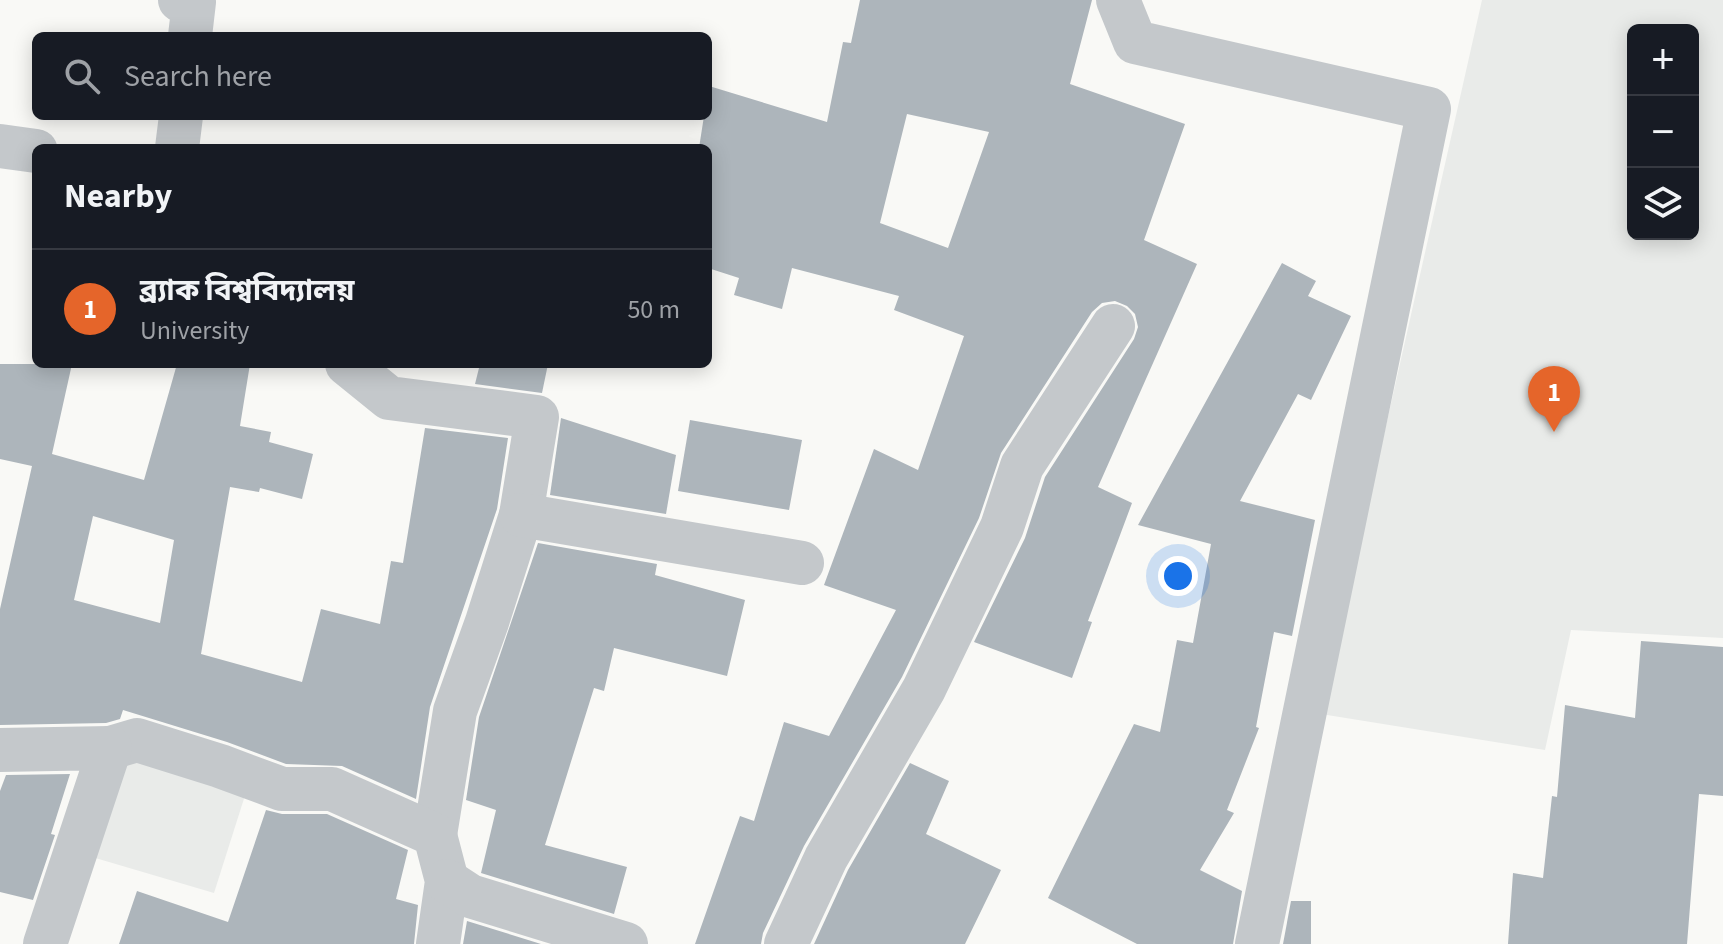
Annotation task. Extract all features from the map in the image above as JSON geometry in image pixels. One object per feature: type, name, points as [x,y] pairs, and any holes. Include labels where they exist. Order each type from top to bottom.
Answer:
[{"type":"street","points":[[180,0],[194,2],[190,32]]},
{"type":"street","points":[[1118,0],[1135,42],[1429,109],[1257,944]]},
{"type":"street","points":[[178,144],[180,120]]},
{"type":"street","points":[[0,146],[32,150]]},
{"type":"street","points":[[786,944],[826,858],[924,689],[1002,527],[1022,466],[1113,326]]},
{"type":"street","points":[[352,368],[389,398],[537,417],[521,515],[455,711],[435,835],[447,881],[438,944]]},
{"type":"street","points":[[521,515],[802,563]]},
{"type":"street","points":[[0,750],[110,748],[137,740],[282,789],[332,789],[435,835]]},
{"type":"street","points":[[45,944],[110,748]]},
{"type":"street","points":[[447,881],[470,896],[626,944]]},
{"type":"shaded area","points":[[1482,0],[1723,0],[1723,638],[1571,630],[1545,750],[1321,714]]},
{"type":"shaded area","points":[[122,753],[248,786],[214,893],[92,857]]},
{"type":"building","points":[[860,0],[1092,0],[1070,84],[1185,124],[1144,240],[1197,264],[1098,487],[1132,503],[1088,621],[1092,622],[1072,678],[974,642],[1025,538],[1045,477],[1134,339],[1138,327],[1135,314],[1115,301],[1102,303],[1092,312],[1001,453],[979,518],[902,677],[804,846],[763,933],[761,944],[695,944],[740,816],[754,821],[784,722],[829,736],[896,610],[824,585],[874,449],[918,470],[964,336],[894,310],[899,296],[792,268],[782,309],[734,295],[739,278],[712,269],[712,144],[700,144],[703,120],[712,120],[712,87],[827,122],[843,42],[851,43]],"holes":[[[907,114],[989,132],[948,248],[880,223]]]},
{"type":"building","points":[[1282,263],[1316,281],[1308,296],[1351,316],[1311,400],[1298,394],[1240,501],[1315,520],[1292,636],[1274,632],[1256,727],[1259,728],[1227,810],[1234,813],[1200,870],[1242,891],[1233,944],[1137,944],[1048,898],[1134,724],[1160,732],[1177,640],[1193,643],[1211,544],[1138,525]]},
{"type":"building","points":[[0,364],[71,368],[52,454],[144,480],[176,368],[249,368],[240,426],[271,432],[269,442],[313,454],[302,499],[260,488],[259,492],[230,487],[201,654],[302,682],[321,609],[380,624],[391,561],[403,563],[425,428],[508,438],[497,509],[430,707],[416,799],[342,766],[286,764],[123,710],[120,719],[106,723],[0,725],[0,609],[32,466],[0,459]],"holes":[[[93,516],[174,540],[160,623],[74,600]]]},
{"type":"building","points":[[479,368],[547,368],[542,393],[475,384]]},
{"type":"building","points":[[561,418],[676,455],[666,514],[550,495]]},
{"type":"building","points":[[690,420],[802,440],[789,510],[678,491]]},
{"type":"building","points":[[538,543],[657,564],[655,575],[745,600],[727,676],[614,648],[604,691],[594,688],[545,845],[627,867],[614,914],[481,873],[496,810],[466,800],[479,717]]},
{"type":"building","points":[[1641,641],[1723,647],[1723,796],[1699,794],[1687,944],[1508,944],[1513,873],[1543,878],[1552,796],[1557,797],[1565,705],[1635,718]]},
{"type":"building","points":[[910,763],[949,781],[926,834],[1001,870],[965,944],[814,944],[848,870]]},
{"type":"building","points":[[70,774],[51,834],[55,835],[33,900],[0,892],[0,791],[6,775]]},
{"type":"building","points":[[266,810],[282,814],[327,814],[408,850],[396,899],[418,905],[414,944],[119,944],[137,891],[228,922]]},
{"type":"building","points":[[1291,901],[1311,901],[1311,944],[1283,944]]},
{"type":"building","points":[[467,921],[541,944],[463,944]]},
{"type":"place","name":"ব্র্যাক বিশ্ববিদ্যালয়","points":[[1554,432]]}]
